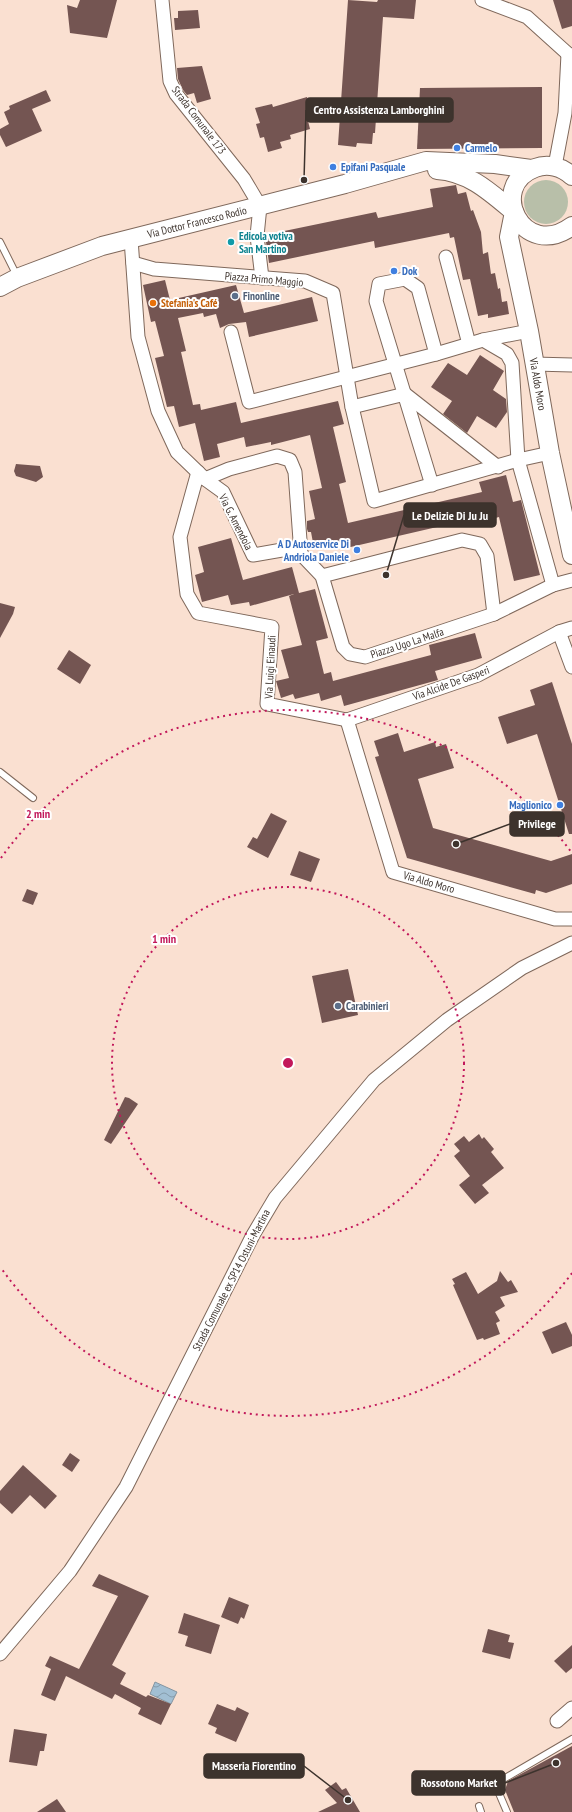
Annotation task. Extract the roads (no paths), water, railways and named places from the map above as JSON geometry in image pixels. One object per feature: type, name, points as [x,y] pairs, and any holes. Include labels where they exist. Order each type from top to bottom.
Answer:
[{"type":"main road","name":"Via Dottor Francesco Rodio","points":[[0,287],[17,278],[102,246],[260,206],[426,161],[495,164],[531,169],[547,165],[555,166]]},
{"type":"main road","points":[[555,166],[572,175]]},
{"type":"main road","name":"Via Dottor Francesco Rodio","points":[[399,168],[449,171],[473,179],[514,212],[524,227],[539,235],[551,236],[572,226]]},
{"type":"main road","points":[[514,212],[512,192],[522,175],[531,169]]},
{"type":"main road","name":"Via Aldo Moro","points":[[514,212],[509,237],[529,331],[550,453],[572,555]]},
{"type":"street","name":"Strada Comunale 173","points":[[162,0],[170,82],[176,94],[244,179],[260,206]]},
{"type":"street","points":[[482,0],[527,17],[570,52],[565,113],[555,166]]},
{"type":"street","points":[[260,206],[256,236],[262,278]]},
{"type":"street","name":"Via G. Amendola","points":[[131,239],[138,337],[158,411],[177,452],[201,476],[223,492],[253,555],[282,550],[301,554]]},
{"type":"street","points":[[446,257],[469,344]]},
{"type":"street","name":"Piazza Primo Maggio","points":[[133,263],[154,268],[305,281],[333,292],[352,407],[374,501],[498,467],[518,460],[550,453]]},
{"type":"street","points":[[432,485],[376,301],[379,284],[405,279],[418,288],[436,354]]},
{"type":"street","points":[[231,332],[249,402],[436,354],[483,340],[529,331]]},
{"type":"street","points":[[483,340],[507,354],[512,363],[518,460],[553,585]]},
{"type":"street","points":[[534,364],[572,365]]},
{"type":"street","points":[[352,407],[405,394]]},
{"type":"street","points":[[405,394],[498,467]]},
{"type":"street","points":[[201,476],[277,456],[290,460],[295,472],[301,554],[322,576],[462,540],[480,544],[487,556],[494,614]]},
{"type":"street","name":"Via Luigi Einaudi","points":[[201,476],[180,537],[186,594],[198,613],[272,627],[267,704],[347,720]]},
{"type":"street","name":"Piazza Ugo La Malfa","points":[[322,576],[343,648],[350,654],[365,657],[494,614],[553,585],[572,580]]},
{"type":"street","name":"Via Alcide De Gasperi","points":[[347,720],[478,675],[559,632],[572,628]]},
{"type":"street","points":[[559,632],[572,667]]},
{"type":"street","name":"Via Aldo Moro","points":[[347,720],[393,872],[555,919],[572,918]]},
{"type":"street","name":"Strada Comunale ex SP14 Ostuni-Martina","points":[[0,1654],[70,1571],[126,1487],[253,1234],[275,1198],[374,1080],[447,1020],[522,968],[572,944]]},
{"type":"street","points":[[557,1721],[572,1708]]},
{"type":"lane","points":[[0,242],[17,278]]},
{"type":"lane","points":[[0,772],[33,798]]},
{"type":"lane","points":[[507,1812],[495,1784],[572,1739]]},
{"type":"water","points":[[155,1682],[177,1692],[171,1704],[150,1694]]},
{"type":"place","name":"Carmelo","points":[[457,148]]},
{"type":"place","name":"Epifani Pasquale","points":[[333,167]]},
{"type":"place","name":"Centro Assistenza Lamborghini","points":[[304,180]]},
{"type":"place","name":"Edicola votiva San Martino","points":[[231,242]]},
{"type":"place","name":"Dok","points":[[394,271]]},
{"type":"place","name":"Finonline","points":[[235,296]]},
{"type":"place","name":"Stefania's Café","points":[[153,303]]},
{"type":"place","name":"A D Autoservice Di Andriola Daniele","points":[[357,550]]},
{"type":"place","name":"Le Delizie Di Ju Ju","points":[[386,575]]},
{"type":"place","name":"Maglionico","points":[[560,805]]},
{"type":"place","name":"Privilege","points":[[456,844]]},
{"type":"place","name":"Carabinieri","points":[[338,1006]]},
{"type":"place","name":"Rossotono Market","points":[[556,1763]]},
{"type":"place","name":"Masseria Fiorentino","points":[[348,1800]]}]
